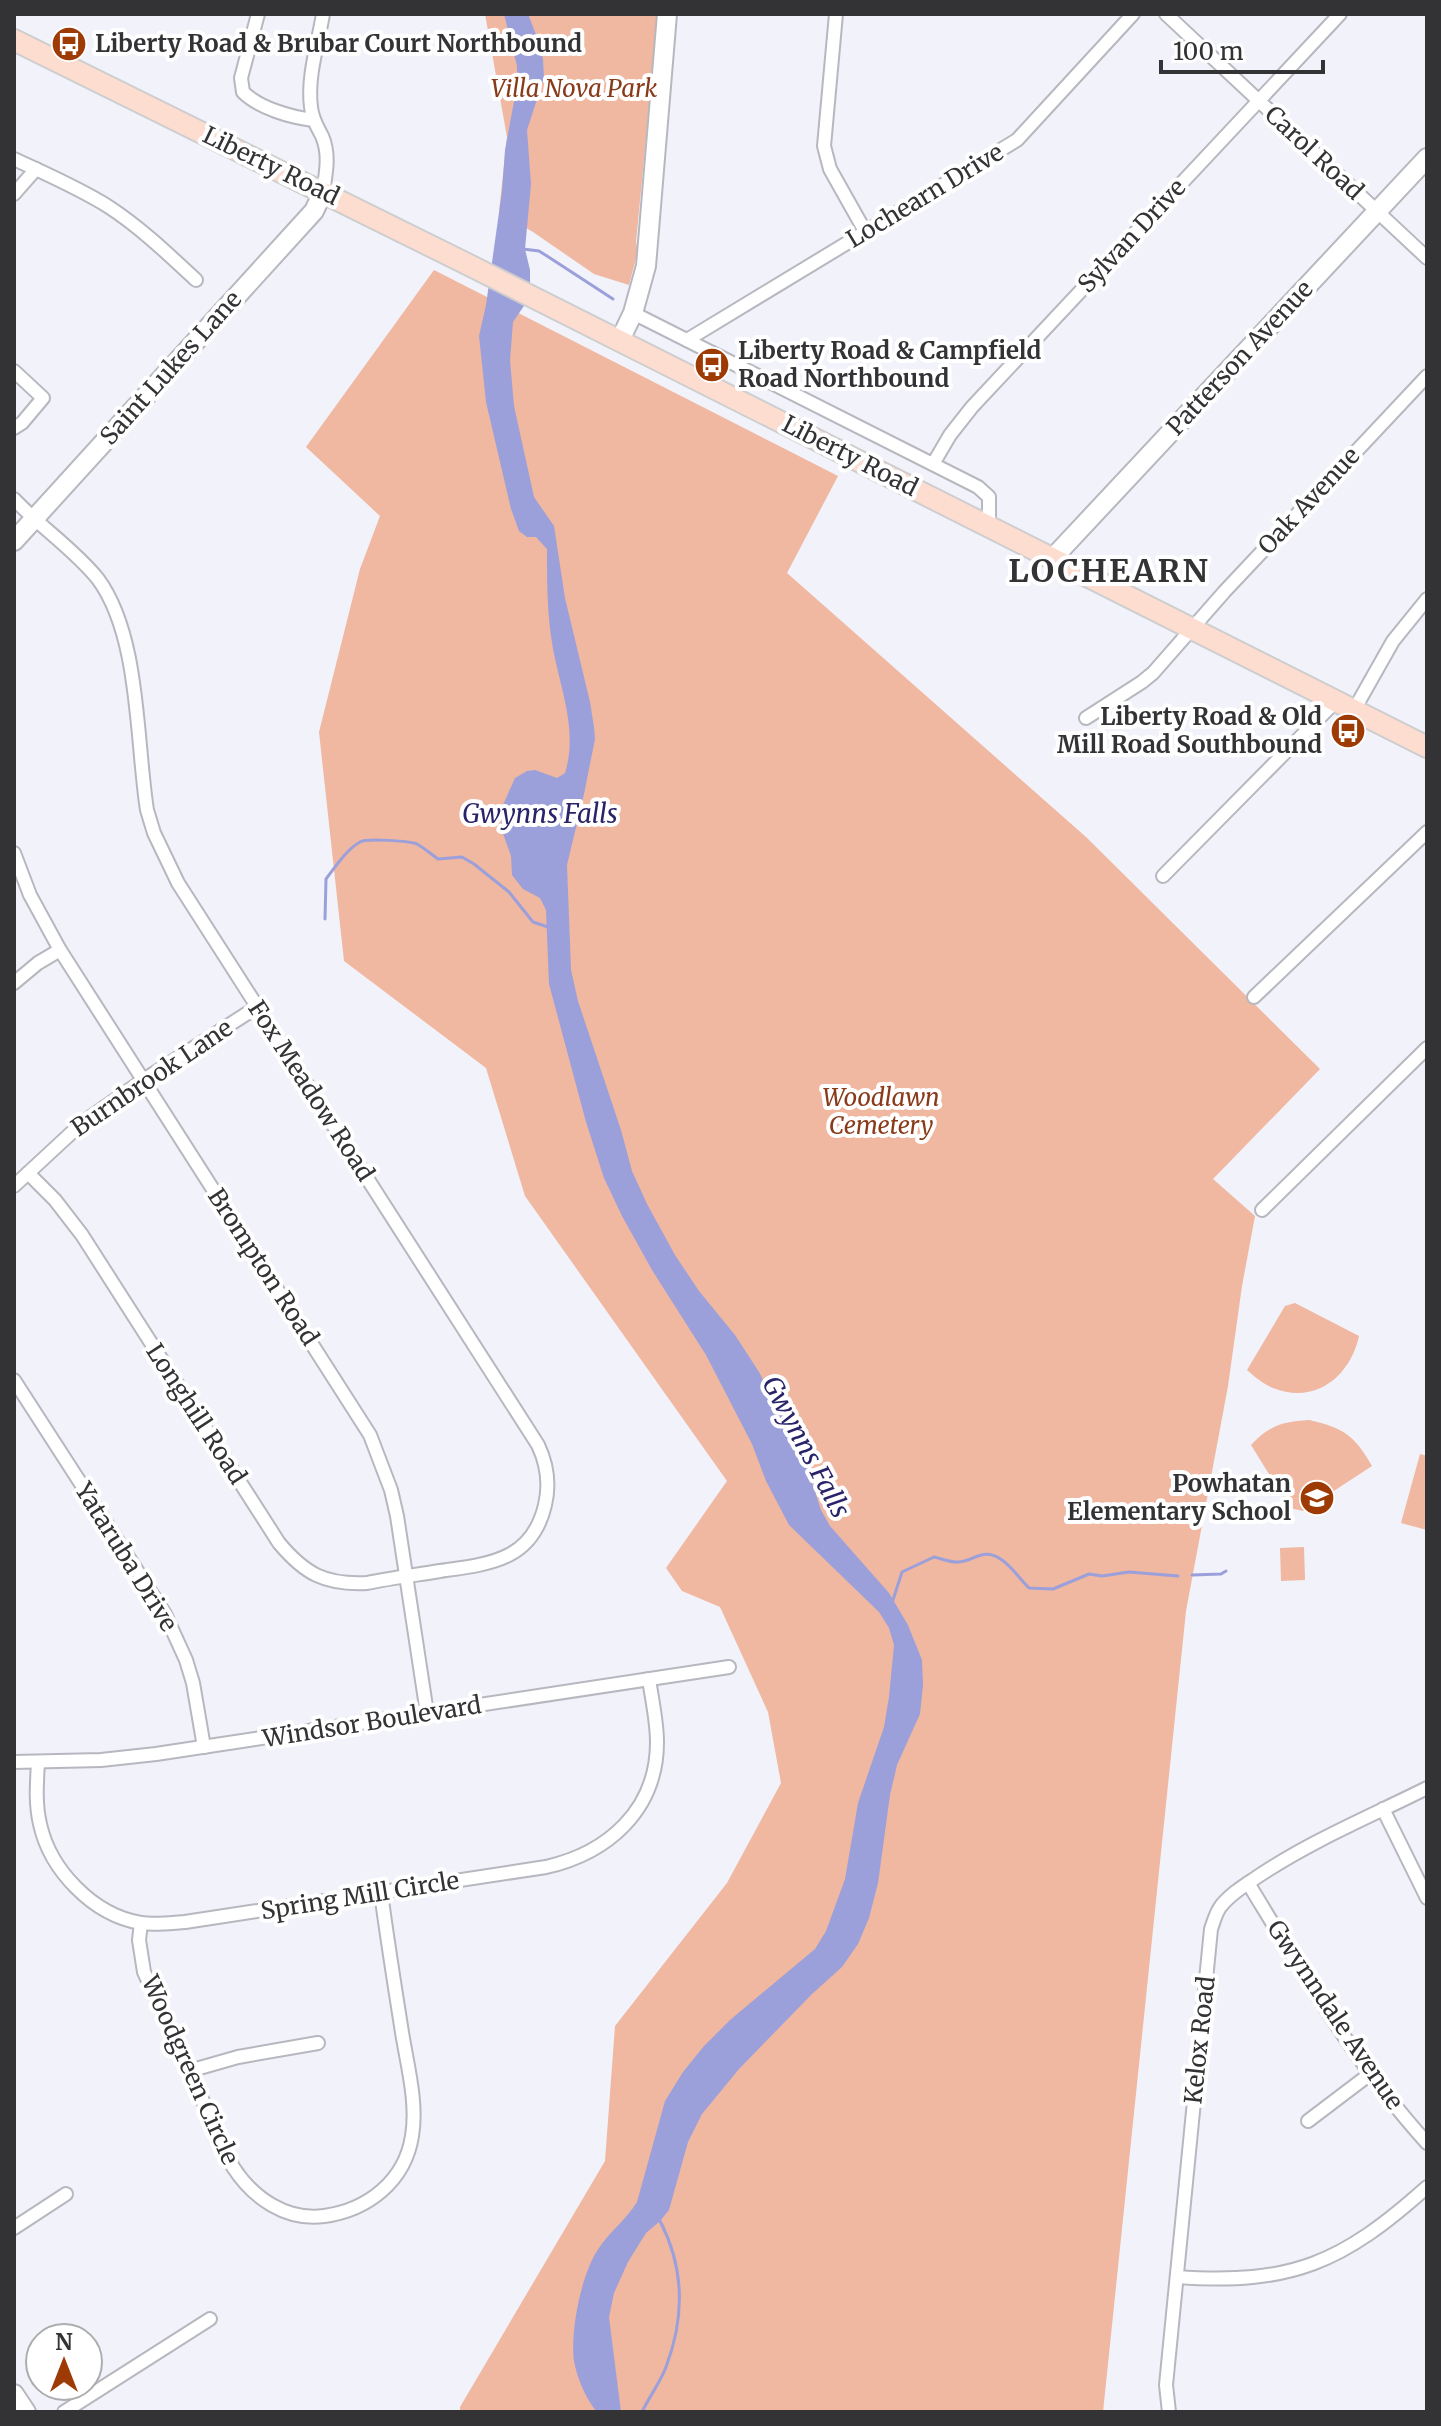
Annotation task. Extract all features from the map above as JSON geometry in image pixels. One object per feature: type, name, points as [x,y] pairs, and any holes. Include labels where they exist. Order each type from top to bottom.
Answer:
[{"type":"main road","name":"Liberty Road","points":[[14,40],[620,340],[1427,747]]},
{"type":"street","points":[[258,14],[241,78],[243,92],[253,100],[296,117],[313,120]]},
{"type":"street","points":[[323,14],[310,88],[313,120],[327,156],[323,192]]},
{"type":"street","points":[[620,340],[633,313],[646,266],[667,14]]},
{"type":"street","points":[[836,14],[824,146],[830,169],[866,233]]},
{"type":"street","name":"Lochearn Drive","points":[[687,340],[1017,140],[1133,14]]},
{"type":"street","name":"Carol Road","points":[[1166,14],[1427,258]]},
{"type":"street","name":"Sylvan Drive","points":[[933,464],[972,407],[1340,14]]},
{"type":"street","name":"Patterson Avenue","points":[[1052,559],[1427,158]]},
{"type":"street","points":[[14,159],[80,190],[122,216],[196,280]]},
{"type":"street","points":[[14,194],[36,169]]},
{"type":"street","name":"Saint Lukes Lane","points":[[14,541],[314,211],[323,192]]},
{"type":"street","points":[[633,313],[985,492],[991,502],[989,526]]},
{"type":"street","points":[[14,371],[43,398],[14,428]]},
{"type":"street","name":"Oak Avenue","points":[[1086,718],[1142,682],[1427,376]]},
{"type":"street","name":"Fox Meadow Road","points":[[14,499],[83,563],[98,580],[118,615],[129,660],[143,783],[154,833],[178,883],[538,1445],[547,1469],[543,1515],[531,1538],[521,1548],[498,1561],[483,1565],[407,1576]]},
{"type":"street","points":[[1163,876],[1345,706],[1407,621],[1427,599]]},
{"type":"street","points":[[1254,997],[1427,832]]},
{"type":"street","name":"Brompton Road","points":[[14,853],[30,895],[60,950],[370,1435],[391,1490],[427,1713]]},
{"type":"street","points":[[14,983],[60,950]]},
{"type":"street","name":"Burnbrook Lane","points":[[14,1186],[82,1123],[257,1007]]},
{"type":"street","points":[[1262,1210],[1427,1048]]},
{"type":"street","name":"Longhill Road","points":[[28,1173],[55,1200],[82,1235],[279,1543],[291,1557],[318,1577],[349,1584],[407,1576]]},
{"type":"street","name":"Yataruba Drive","points":[[14,1380],[165,1614],[193,1683],[204,1747]]},
{"type":"street","name":"Windsor Boulevard","points":[[14,1762],[101,1760],[204,1747],[729,1667]]},
{"type":"street","name":"Spring Mill Circle","points":[[38,1762],[39,1821],[44,1840],[54,1860],[84,1895],[101,1907],[141,1923],[185,1922],[546,1867],[580,1858],[598,1848],[630,1819],[652,1779],[657,1742],[649,1679]]},
{"type":"street","name":"Kelox Road","points":[[1169,2412],[1166,2385],[1211,1929],[1221,1906],[1248,1883],[1303,1849],[1427,1788]]},
{"type":"street","points":[[1383,1809],[1427,1898]]},
{"type":"street","name":"Gwynndale Avenue","points":[[1248,1883],[1370,2074],[1427,2143]]},
{"type":"street","name":"Woodgreen Circle","points":[[141,1923],[139,1940],[144,1972],[233,2167],[252,2192],[264,2201],[280,2210],[316,2217],[355,2209],[373,2199],[399,2172],[413,2135],[381,1893]]},
{"type":"street","points":[[189,2071],[238,2057],[318,2043]]},
{"type":"street","points":[[1308,2121],[1370,2074]]},
{"type":"street","points":[[1177,2277],[1237,2280],[1314,2265],[1358,2242],[1427,2187]]},
{"type":"street","points":[[14,2228],[66,2194]]},
{"type":"street","points":[[64,2412],[210,2319]]},
{"type":"street","points":[[14,2394],[26,2412]]},
{"type":"green space","name":"Villa Nova Park","points":[[485,14],[658,14],[636,242],[638,251],[629,285],[594,274],[499,212],[507,137]]},
{"type":"green space","name":"Woodlawn Cemetery","points":[[434,270],[838,476],[787,573],[1086,837],[1320,1069],[1213,1179],[1255,1216],[1228,1386],[1186,1611],[1103,2412],[460,2412],[460,2407],[605,2161],[615,2026],[727,1883],[781,1783],[768,1712],[720,1607],[682,1591],[666,1568],[727,1481],[525,1196],[486,1068],[344,961],[319,732],[360,569],[380,516],[306,447]]},
{"type":"green space","points":[[1295,1303],[1359,1336],[1348,1363],[1339,1375],[1317,1390],[1303,1393],[1273,1388],[1247,1370],[1285,1306]]},
{"type":"green space","points":[[1309,1420],[1347,1434],[1372,1466],[1303,1511],[1290,1508],[1251,1445],[1277,1426]]},
{"type":"green space","points":[[1420,1454],[1427,1456],[1427,1530],[1401,1523]]},
{"type":"green space","points":[[1304,1547],[1305,1580],[1281,1581],[1280,1548]]},
{"type":"water","name":"Gwynns Falls","points":[[504,14],[528,14],[543,59],[544,78],[527,130],[531,184],[525,249],[530,283],[526,303],[513,322],[510,360],[514,406],[534,497],[554,526],[565,598],[590,702],[595,739],[567,865],[571,970],[578,1001],[632,1171],[647,1204],[699,1291],[735,1335],[759,1372],[794,1438],[830,1526],[889,1593],[908,1625],[922,1660],[920,1714],[897,1765],[878,1883],[858,1944],[842,1967],[739,2069],[702,2114],[688,2142],[669,2210],[646,2233],[614,2293],[609,2317],[621,2412],[597,2412],[575,2368],[575,2320],[586,2275],[601,2244],[637,2202],[665,2101],[683,2072],[730,2020],[815,1949],[826,1931],[845,1879],[858,1803],[884,1727],[894,1645],[889,1628],[879,1612],[789,1525],[706,1355],[622,1216],[604,1178],[586,1122],[549,984],[546,910],[540,898],[523,889],[512,875],[511,856],[501,828],[503,805],[515,778],[527,771],[535,770],[557,778],[565,773],[570,742],[550,624],[547,549],[536,537],[527,537],[519,531],[511,509],[486,402],[479,336],[517,85],[517,66]]},
{"type":"waterway","points":[[523,249],[539,251],[613,299]]},
{"type":"waterway","points":[[325,919],[326,879],[337,864],[360,842],[388,840],[417,844],[438,859],[462,857],[509,892],[533,922],[548,927]]},
{"type":"waterway","points":[[892,1603],[902,1572],[934,1557],[956,1562],[985,1554],[995,1556],[1029,1588],[1053,1589],[1089,1574],[1102,1576],[1129,1572],[1178,1576]]},
{"type":"waterway","points":[[1192,1575],[1226,1571]]},
{"type":"waterway","points":[[642,2412],[666,2367],[679,2311],[678,2275],[660,2221]]},
{"type":"place","name":"Liberty Road & Brubar Court Northbound","points":[[69,44]]},
{"type":"place","name":"Liberty Road & Campfield Road Northbound","points":[[712,365]]},
{"type":"place","name":"Liberty Road & Old Mill Road Southbound","points":[[1348,731]]},
{"type":"place","name":"Powhatan Elementary School","points":[[1317,1498]]},
{"type":"district","name":"LOCHEARN","points":[[1109,571]]}]
